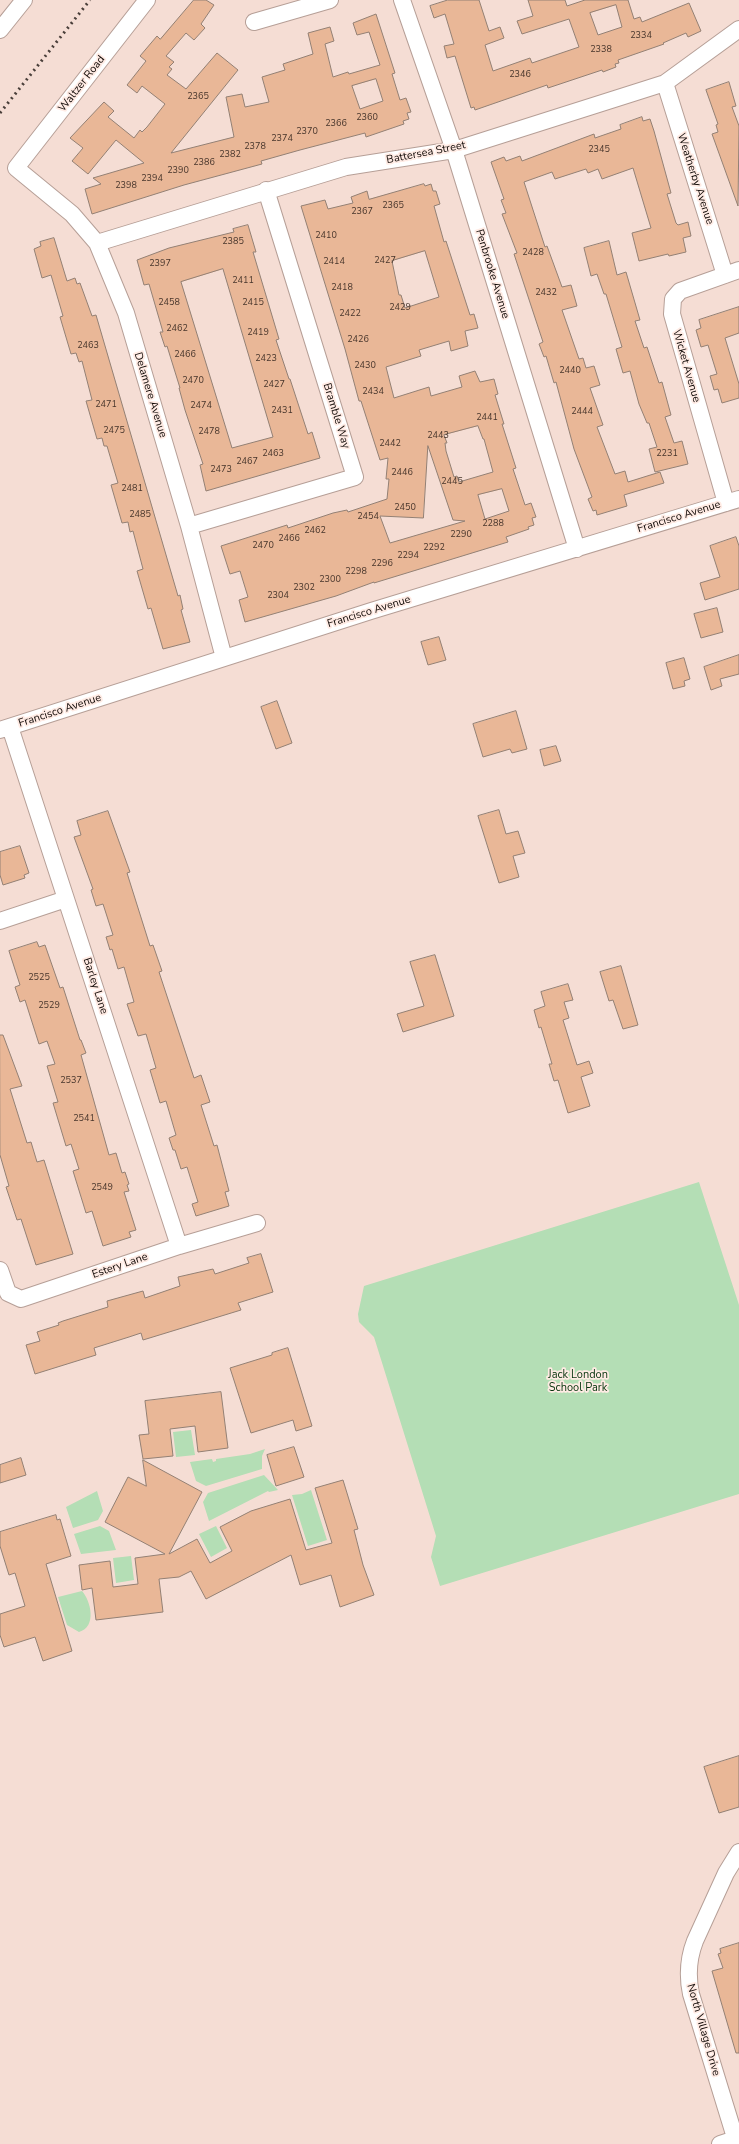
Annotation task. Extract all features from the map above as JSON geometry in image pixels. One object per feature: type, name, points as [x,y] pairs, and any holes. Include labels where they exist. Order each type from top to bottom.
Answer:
[{"type":"street","points":[[0,30],[24,0]]},
{"type":"street","name":"Waltzer Road","points":[[16,168],[147,0]]},
{"type":"street","points":[[254,22],[330,0]]},
{"type":"street","name":"Penbrooke Avenue","points":[[402,0],[454,150],[577,549]]},
{"type":"street","name":"Battersea Street","points":[[97,243],[266,190],[346,167],[454,150],[665,83],[739,29]]},
{"type":"street","name":"Weatherby Avenue","points":[[665,83],[732,272]]},
{"type":"street","name":"Delamere Avenue","points":[[16,168],[72,214],[97,243],[126,313],[189,526],[224,658]]},
{"type":"street","name":"Bramble Way","points":[[189,526],[355,477],[266,190]]},
{"type":"street","name":"Wicket Avenue","points":[[732,272],[680,291],[673,299],[672,314],[733,501]]},
{"type":"street","name":"Francisco Avenue","points":[[5,728],[371,611],[733,501]]},
{"type":"street","name":"Barley Lane","points":[[5,728],[66,900],[179,1246]]},
{"type":"street","points":[[0,921],[66,900]]},
{"type":"street","name":"Estery Lane","points":[[0,1270],[8,1294],[21,1299],[179,1246],[257,1223]]},
{"type":"street","name":"North Village Drive","points":[[736,2142],[691,1994],[688,1971],[690,1952],[726,1873],[739,1852]]},
{"type":"street","points":[[720,2144],[736,2142]]},
{"type":"green space","name":"Jack London School Park","points":[[699,1182],[739,1305],[739,1494],[440,1586],[431,1557],[436,1536],[374,1337],[359,1322],[358,1314],[364,1286]]},
{"type":"green space","points":[[191,1430],[195,1455],[176,1457],[173,1432]]},
{"type":"green space","points":[[265,1449],[262,1456],[262,1469],[206,1486],[196,1481],[190,1462],[212,1459],[213,1462],[216,1461],[216,1459],[250,1454]]},
{"type":"green space","points":[[264,1475],[278,1490],[268,1491],[209,1521],[203,1502],[208,1493]]},
{"type":"green space","points":[[311,1490],[327,1540],[308,1546],[292,1495],[302,1494]]},
{"type":"green space","points":[[97,1491],[103,1511],[98,1520],[73,1528],[66,1507]]},
{"type":"green space","points":[[100,1526],[109,1531],[116,1550],[81,1554],[74,1534]]},
{"type":"green space","points":[[216,1526],[227,1548],[211,1557],[199,1534]]},
{"type":"green space","points":[[131,1556],[134,1580],[116,1583],[113,1558]]},
{"type":"green space","points":[[82,1591],[88,1601],[91,1613],[88,1625],[85,1629],[79,1632],[67,1625],[58,1597]]},
{"type":"building","points":[[194,0],[206,0],[214,5],[201,24],[205,28],[194,40],[186,33],[166,56],[174,62],[169,67],[172,69],[167,75],[186,89],[217,53],[238,70],[171,153],[234,137],[226,97],[242,94],[245,107],[269,102],[262,77],[285,70],[283,64],[313,54],[308,33],[330,27],[334,41],[325,44],[333,77],[380,65],[369,32],[357,35],[353,23],[376,14],[395,73],[392,74],[400,100],[406,98],[411,112],[407,113],[409,119],[403,121],[404,124],[366,137],[365,133],[300,150],[261,161],[262,164],[184,185],[92,214],[85,189],[101,184],[93,178],[144,163],[116,140],[88,174],[72,161],[83,148],[70,138],[104,102],[114,111],[108,117],[134,138],[140,130],[142,132],[147,127],[165,104],[142,86],[137,93],[127,85],[146,61],[140,56],[157,36],[160,39]],"holes":[[[376,79],[383,101],[360,109],[352,86]]]},
{"type":"building","points":[[448,0],[479,0],[489,31],[500,27],[504,38],[485,45],[493,71],[530,58],[532,63],[579,47],[569,19],[522,34],[517,21],[533,16],[528,0],[565,0],[567,6],[585,0],[628,0],[634,19],[640,17],[642,22],[689,3],[701,31],[688,37],[686,33],[663,43],[664,44],[618,60],[619,63],[615,64],[616,67],[603,72],[602,70],[548,88],[547,85],[475,110],[474,107],[471,108],[455,56],[447,58],[444,46],[454,44],[445,14],[434,18],[430,6]],"holes":[[[616,5],[622,27],[598,35],[590,13]]]},
{"type":"building","points":[[729,82],[736,106],[732,107],[739,126],[738,206],[712,134],[718,132],[716,125],[718,124],[706,90]]},
{"type":"building","points":[[642,117],[643,121],[650,119],[654,131],[671,193],[667,194],[676,223],[678,225],[688,222],[691,236],[683,238],[686,252],[669,256],[668,254],[639,261],[632,233],[651,228],[633,168],[602,179],[598,169],[588,173],[586,169],[555,179],[552,172],[524,182],[545,247],[547,246],[562,287],[571,285],[577,306],[562,310],[579,359],[583,358],[586,368],[594,366],[600,385],[590,388],[603,425],[597,427],[615,474],[625,471],[628,482],[660,472],[664,483],[624,495],[627,506],[597,515],[596,510],[593,511],[588,499],[592,497],[574,449],[556,382],[554,383],[546,356],[544,357],[539,344],[543,342],[514,254],[517,253],[502,214],[506,213],[501,200],[504,199],[491,162],[504,157],[506,161],[520,156],[522,161],[594,134],[595,138],[621,129],[620,125]]},
{"type":"building","points":[[424,184],[425,186],[431,184],[433,191],[436,191],[440,204],[434,206],[444,242],[446,241],[470,315],[474,314],[478,328],[465,331],[468,346],[451,351],[449,341],[419,350],[421,356],[386,367],[394,398],[429,387],[431,396],[462,387],[459,376],[475,371],[480,382],[494,379],[498,394],[495,395],[504,424],[502,424],[516,468],[513,469],[525,505],[531,503],[536,517],[532,518],[534,525],[528,527],[529,529],[506,537],[508,542],[374,582],[336,596],[245,622],[239,600],[248,597],[240,571],[230,574],[221,546],[287,525],[288,528],[333,513],[347,510],[348,512],[387,499],[389,479],[386,479],[388,458],[380,460],[361,401],[359,401],[345,349],[301,206],[325,200],[328,209],[353,203],[351,197],[367,191],[369,199]],"holes":[[[425,251],[439,297],[405,308],[401,295],[399,295],[392,261]],[[478,426],[484,439],[493,472],[459,482],[457,476],[454,477],[446,451],[445,443],[447,443],[444,435]],[[428,446],[453,520],[465,521],[390,543],[380,516],[423,518]],[[502,489],[509,511],[485,519],[478,495]]]},
{"type":"building","points":[[248,225],[256,252],[253,252],[279,339],[276,340],[308,434],[312,432],[320,458],[206,491],[200,465],[203,464],[185,410],[167,346],[165,347],[160,332],[163,332],[149,284],[144,285],[137,260],[169,248],[234,232],[233,229]],"holes":[[[223,269],[273,437],[232,448],[181,282]]]},
{"type":"building","points":[[54,238],[67,281],[75,278],[77,284],[80,283],[92,316],[96,315],[178,596],[180,595],[183,609],[181,610],[190,642],[163,649],[151,608],[148,609],[137,571],[143,569],[133,531],[130,532],[128,522],[122,523],[111,485],[118,483],[107,446],[104,446],[102,438],[97,439],[86,401],[92,400],[82,361],[79,362],[76,353],[71,354],[60,317],[63,316],[51,275],[42,278],[34,249],[41,246],[40,242]]},
{"type":"building","points":[[609,241],[617,275],[626,272],[640,320],[635,321],[644,348],[647,347],[659,383],[662,382],[671,415],[665,417],[674,443],[682,441],[688,464],[655,472],[649,449],[657,447],[649,423],[647,423],[639,404],[630,371],[623,373],[616,349],[622,347],[606,294],[604,294],[597,274],[591,276],[584,248]]},
{"type":"building","points":[[739,307],[739,333],[725,338],[739,384],[739,398],[722,403],[718,389],[714,390],[710,376],[717,374],[708,345],[701,347],[696,330],[701,328],[699,320]]},
{"type":"building","points":[[736,537],[739,546],[739,589],[705,600],[700,583],[720,577],[710,546]]},
{"type":"building","points":[[717,608],[723,632],[701,638],[694,614]]},
{"type":"building","points":[[439,637],[446,660],[428,665],[421,642]]},
{"type":"building","points":[[739,655],[739,674],[720,679],[722,686],[711,690],[704,667]]},
{"type":"building","points":[[684,658],[690,679],[684,681],[685,686],[673,689],[666,663]]},
{"type":"building","points":[[277,701],[292,743],[276,749],[261,707]]},
{"type":"building","points":[[516,711],[527,749],[512,753],[510,749],[483,757],[473,724]]},
{"type":"building","points":[[556,746],[561,761],[544,766],[540,750]]},
{"type":"building","points":[[499,810],[506,834],[518,831],[525,853],[513,856],[519,877],[499,883],[478,816]]},
{"type":"building","points":[[108,811],[130,872],[127,873],[150,946],[153,945],[162,971],[159,972],[194,1078],[201,1075],[210,1102],[201,1105],[214,1146],[217,1145],[229,1191],[225,1192],[229,1206],[196,1216],[192,1204],[198,1202],[187,1167],[181,1169],[175,1150],[173,1150],[169,1138],[176,1135],[166,1101],[160,1103],[150,1070],[156,1068],[146,1034],[138,1036],[127,1004],[134,1002],[124,967],[118,969],[112,949],[110,950],[106,937],[113,935],[103,904],[96,906],[91,890],[93,889],[74,837],[81,835],[77,821]]},
{"type":"building","points":[[20,846],[29,873],[24,875],[25,878],[3,885],[0,875],[0,852]]},
{"type":"building","points":[[37,942],[39,947],[45,945],[60,988],[63,987],[80,1040],[86,1053],[81,1055],[109,1155],[116,1153],[122,1173],[125,1172],[129,1184],[127,1185],[129,1191],[124,1192],[136,1230],[129,1232],[131,1237],[103,1246],[92,1211],[86,1213],[73,1171],[79,1169],[71,1144],[66,1146],[53,1103],[58,1102],[47,1066],[55,1064],[47,1041],[39,1044],[25,1000],[20,1002],[15,987],[20,985],[9,951]]},
{"type":"building","points":[[435,955],[454,1016],[403,1032],[397,1014],[424,1006],[410,962]]},
{"type":"building","points":[[621,966],[638,1025],[623,1029],[613,1000],[609,1001],[600,972]]},
{"type":"building","points":[[568,984],[573,1000],[564,1002],[569,1018],[563,1020],[577,1065],[589,1061],[593,1073],[581,1077],[590,1106],[568,1113],[558,1080],[554,1081],[549,1064],[552,1064],[541,1027],[539,1028],[534,1010],[545,1006],[541,992]]},
{"type":"building","points":[[0,1035],[3,1035],[22,1086],[10,1089],[27,1143],[31,1142],[37,1162],[44,1160],[73,1254],[36,1265],[21,1219],[17,1220],[6,1187],[9,1186],[0,1155]]},
{"type":"building","points":[[261,1254],[273,1292],[238,1303],[241,1310],[143,1340],[141,1333],[94,1348],[96,1355],[35,1374],[26,1345],[40,1341],[37,1332],[59,1325],[58,1323],[63,1321],[108,1307],[107,1301],[143,1291],[145,1298],[180,1286],[178,1277],[213,1269],[215,1274],[249,1263],[247,1258]]},
{"type":"building","points":[[288,1348],[312,1426],[296,1431],[293,1420],[251,1433],[230,1368],[272,1355],[272,1353]]},
{"type":"building","points":[[221,1392],[228,1448],[198,1452],[195,1426],[170,1429],[173,1456],[143,1459],[139,1435],[149,1434],[145,1401]]},
{"type":"building","points":[[294,1447],[304,1477],[276,1486],[267,1455]]},
{"type":"building","points":[[21,1458],[26,1475],[0,1483],[0,1465]]},
{"type":"building","points":[[143,1460],[202,1492],[169,1554],[197,1539],[210,1563],[232,1551],[220,1527],[251,1511],[290,1499],[306,1550],[332,1543],[315,1488],[343,1480],[358,1529],[354,1530],[363,1565],[374,1595],[340,1607],[331,1575],[300,1585],[291,1555],[206,1599],[191,1571],[179,1577],[159,1579],[163,1612],[96,1620],[92,1588],[82,1590],[79,1565],[110,1561],[113,1587],[138,1584],[135,1558],[165,1554],[105,1522],[128,1477],[146,1486]]},
{"type":"building","points":[[56,1515],[57,1520],[60,1519],[71,1556],[46,1564],[72,1651],[43,1661],[35,1637],[4,1647],[0,1635],[0,1614],[25,1606],[15,1573],[9,1575],[0,1546],[0,1532]]},
{"type":"building","points":[[739,1756],[739,1807],[719,1813],[704,1767]]},
{"type":"building","points":[[739,1943],[739,2053],[736,2053],[712,1971],[723,1968],[718,1954],[721,1953],[720,1949]]},
{"type":"railway","points":[[0,113],[90,0]]}]
